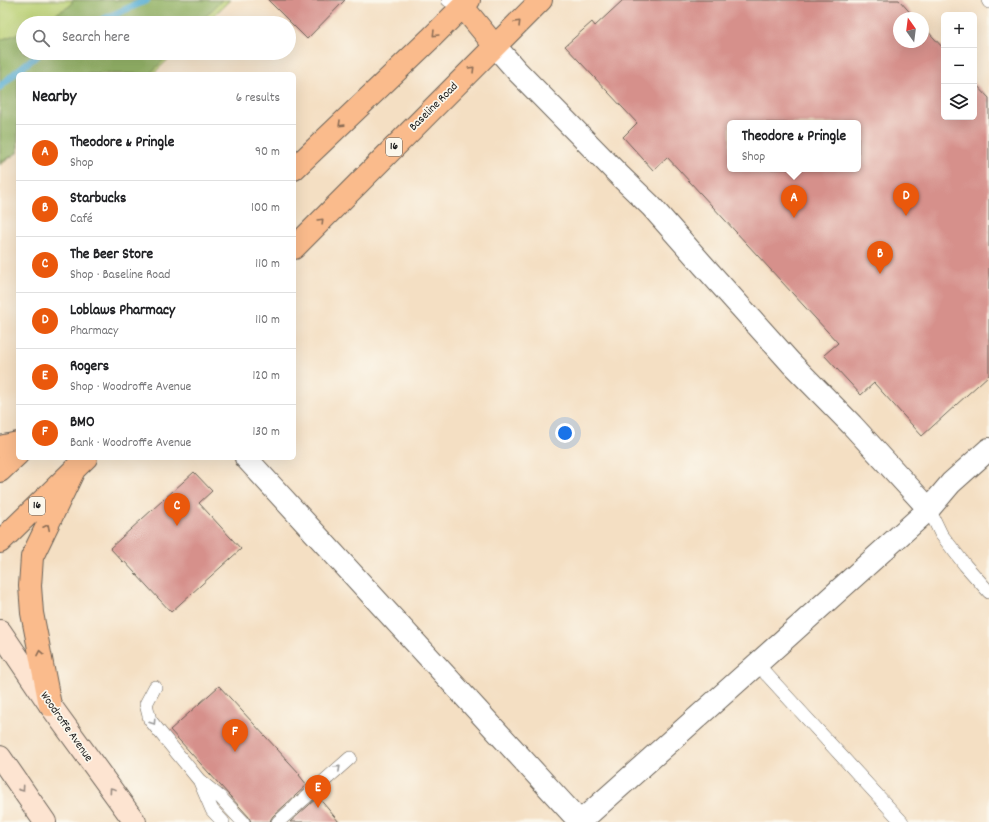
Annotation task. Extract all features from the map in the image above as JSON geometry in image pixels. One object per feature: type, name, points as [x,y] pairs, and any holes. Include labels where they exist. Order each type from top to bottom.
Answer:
[{"type":"main road","name":"Baseline Road","points":[[296,246],[541,0]]},
{"type":"main road","points":[[296,167],[460,2],[495,46]]},
{"type":"main road","points":[[0,448],[16,444]]},
{"type":"main road","points":[[0,471],[16,456]]},
{"type":"main road","points":[[50,705],[32,613],[30,586],[32,556],[80,464]]},
{"type":"main road","name":"16","points":[[0,542],[80,464]]},
{"type":"main road","name":"Woodroffe Avenue","points":[[0,631],[50,705],[134,822]]},
{"type":"main road","points":[[0,757],[45,822]]},
{"type":"street","points":[[495,46],[643,200],[651,206],[791,363],[852,425],[929,509]]},
{"type":"street","points":[[248,460],[580,822],[929,509],[951,483],[989,448]]},
{"type":"lane","points":[[929,509],[941,534],[965,565],[989,592]]},
{"type":"lane","points":[[757,664],[902,822]]},
{"type":"lane","points":[[155,687],[146,704],[150,720],[199,780],[220,796],[243,822]]},
{"type":"lane","points":[[278,822],[350,758]]},
{"type":"lane","points":[[199,780],[212,810],[223,822]]},
{"type":"green space","points":[[0,0],[230,0],[213,16],[16,16],[16,60],[168,60],[155,72],[16,72],[16,153],[0,165]]},
{"type":"green space","points":[[73,0],[222,0],[206,16],[52,16],[70,6]]},
{"type":"green space","points":[[16,34],[16,60],[163,60],[152,72],[16,72],[16,153],[0,163],[0,40]]},
{"type":"building","points":[[268,0],[345,0],[307,39],[296,28],[296,16],[284,16]]},
{"type":"building","points":[[623,0],[899,0],[910,12],[893,12],[893,48],[929,48],[929,33],[941,46],[941,120],[977,120],[977,85],[989,98],[989,375],[922,436],[874,383],[861,395],[824,355],[838,343],[667,157],[653,170],[623,137],[637,123],[565,46],[592,22],[595,26]]},
{"type":"building","points":[[194,472],[212,491],[199,503],[241,549],[171,612],[110,548]]},
{"type":"building","points":[[219,686],[300,774],[299,775],[307,785],[273,816],[270,822],[251,822],[249,817],[170,730]]},
{"type":"building","points":[[318,797],[339,822],[290,822]]},
{"type":"waterway","points":[[111,16],[147,0]]},
{"type":"waterway","points":[[16,72],[31,60]]},
{"type":"waterway","points":[[0,87],[16,72]]},
{"type":"place","name":"Loblaws Pharmacy","points":[[906,216]]},
{"type":"place","name":"Theodore & Pringle","points":[[794,218]]},
{"type":"place","name":"Starbucks","points":[[880,274]]},
{"type":"place","name":"The Beer Store","points":[[177,526]]},
{"type":"place","name":"BMO","points":[[235,752]]},
{"type":"place","name":"Rogers","points":[[318,808]]}]
